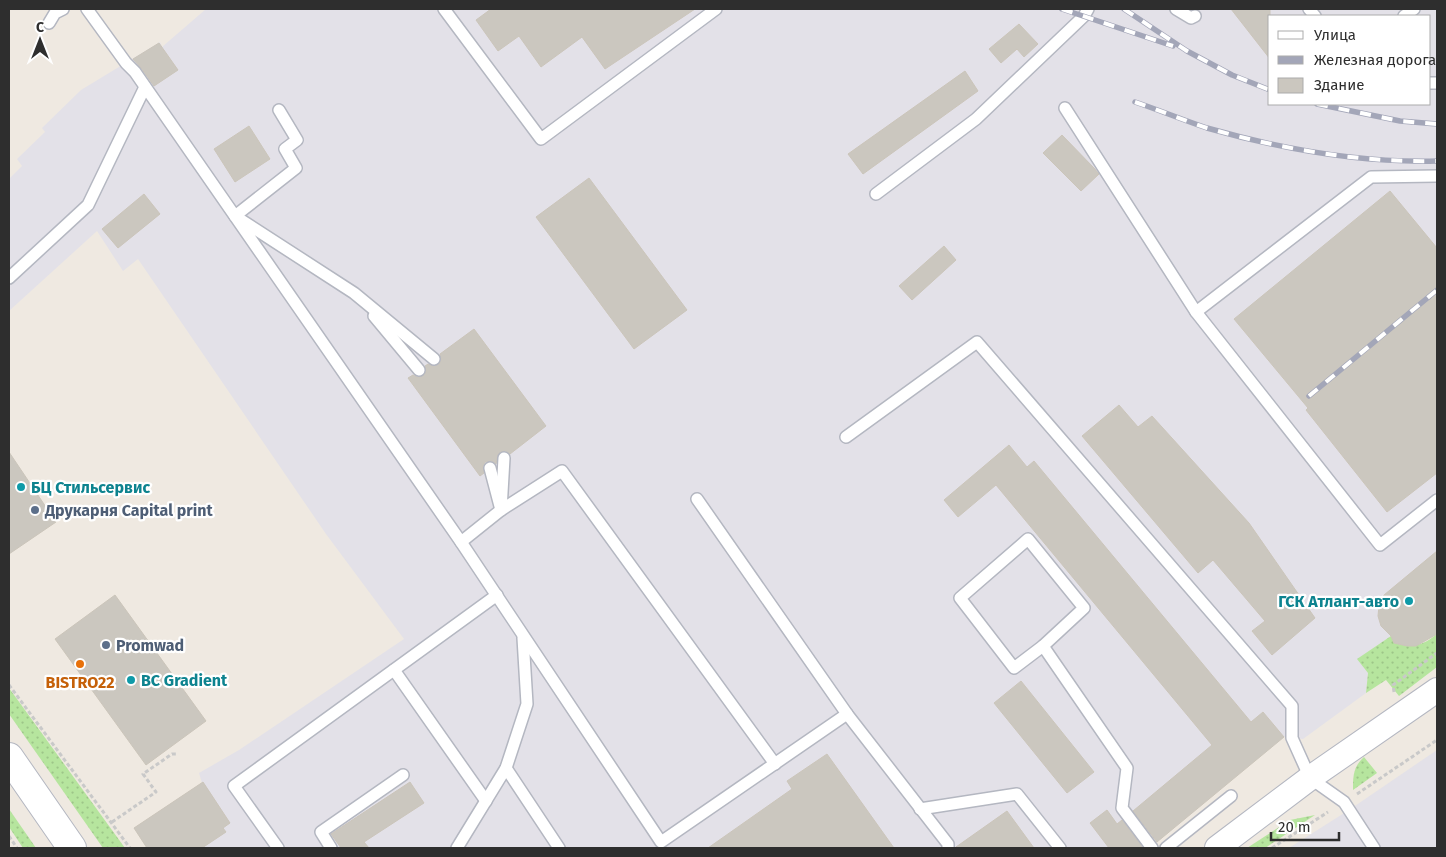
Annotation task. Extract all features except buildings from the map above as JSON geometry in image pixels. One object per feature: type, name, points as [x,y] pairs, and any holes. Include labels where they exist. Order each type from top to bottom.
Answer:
[{"type":"main road","points":[[12,769],[72,848]]},
{"type":"street","points":[[1217,848],[1310,778],[1437,690]]},
{"type":"lane","points":[[49,23],[55,13],[62,9]]},
{"type":"lane","points":[[87,9],[145,87],[461,542],[661,842],[847,714]]},
{"type":"lane","points":[[444,9],[541,139],[716,9]]},
{"type":"lane","points":[[876,194],[976,120],[1084,16],[1088,9]]},
{"type":"lane","points":[[1176,9],[1191,18],[1195,16]]},
{"type":"lane","points":[[9,278],[88,205],[145,87]]},
{"type":"lane","points":[[1065,108],[1196,312],[1380,544],[1437,500]]},
{"type":"lane","points":[[234,216],[296,168],[285,149],[297,140],[279,110]]},
{"type":"lane","points":[[1196,312],[1371,177],[1437,176]]},
{"type":"lane","points":[[234,216],[354,293],[434,358]]},
{"type":"lane","points":[[354,293],[420,370]]},
{"type":"lane","points":[[846,437],[977,342],[1292,706],[1292,738],[1310,778],[1344,802],[1374,848]]},
{"type":"lane","points":[[501,510],[504,458]]},
{"type":"lane","points":[[490,468],[501,510]]},
{"type":"lane","points":[[461,542],[501,510],[562,471],[775,764]]},
{"type":"lane","points":[[697,499],[847,714],[948,844],[948,848]]},
{"type":"lane","points":[[1028,539],[1084,608],[1043,646],[1014,668],[960,598],[1028,539]]},
{"type":"lane","points":[[278,848],[234,786],[497,595]]},
{"type":"lane","points":[[456,848],[506,768],[527,704],[523,636]]},
{"type":"lane","points":[[1043,646],[1127,768],[1122,808],[1152,848]]},
{"type":"lane","points":[[394,670],[486,801]]},
{"type":"lane","points":[[506,768],[559,848]]},
{"type":"lane","points":[[331,848],[321,832],[403,775]]},
{"type":"lane","points":[[920,809],[1017,794],[1060,848]]},
{"type":"lane","points":[[1166,848],[1231,796]]},
{"type":"path","points":[[1393,685],[1437,653]]},
{"type":"path","points":[[9,685],[130,848]]},
{"type":"path","points":[[112,822],[156,792],[143,774],[172,754],[178,754]]},
{"type":"path","points":[[9,836],[17,848]]},
{"type":"shaded area","points":[[206,9],[1437,9],[1437,634],[1416,646],[1394,643],[1391,636],[1358,659],[1368,673],[1366,693],[1303,739],[1284,737],[1160,839],[1154,832],[1133,845],[1135,848],[147,848],[134,828],[202,783],[199,773],[239,750],[404,639],[326,534],[138,259],[123,271],[97,231],[9,311],[9,179],[22,166],[17,159],[45,132],[42,128],[81,90],[160,42],[162,47]]},
{"type":"shaded area","points":[[1437,750],[1437,848],[1289,848],[1349,810]]},
{"type":"green space","points":[[1437,634],[1437,667],[1399,696],[1386,680],[1366,693],[1368,673],[1357,659],[1391,636],[1394,643],[1412,646],[1427,641]]},
{"type":"green space","points":[[9,688],[125,848],[103,848],[9,714]]},
{"type":"green space","points":[[1364,757],[1377,773],[1353,790],[1354,772]]},
{"type":"green space","points":[[9,809],[36,848],[23,848],[9,827]]},
{"type":"green space","points":[[1315,815],[1265,848],[1247,848],[1290,820]]},
{"type":"railway","points":[[1062,9],[1173,46]]},
{"type":"railway","points":[[1124,9],[1187,51],[1232,75],[1268,89]]},
{"type":"railway","points":[[1135,102],[1207,128],[1292,148],[1379,160],[1437,161]]},
{"type":"railway","points":[[1322,105],[1400,121],[1437,124]]},
{"type":"railway","points":[[1309,396],[1437,290]]},
{"type":"place","name":"БЦ Стильсервис","points":[[21,487]]},
{"type":"place","name":"Друкарня Capital print","points":[[35,510]]},
{"type":"place","name":"ГСК Атлант-авто","points":[[1409,601]]},
{"type":"place","name":"Promwad","points":[[106,645]]},
{"type":"place","name":"BISTRO22","points":[[80,664]]},
{"type":"place","name":"BC Gradient","points":[[131,680]]}]
